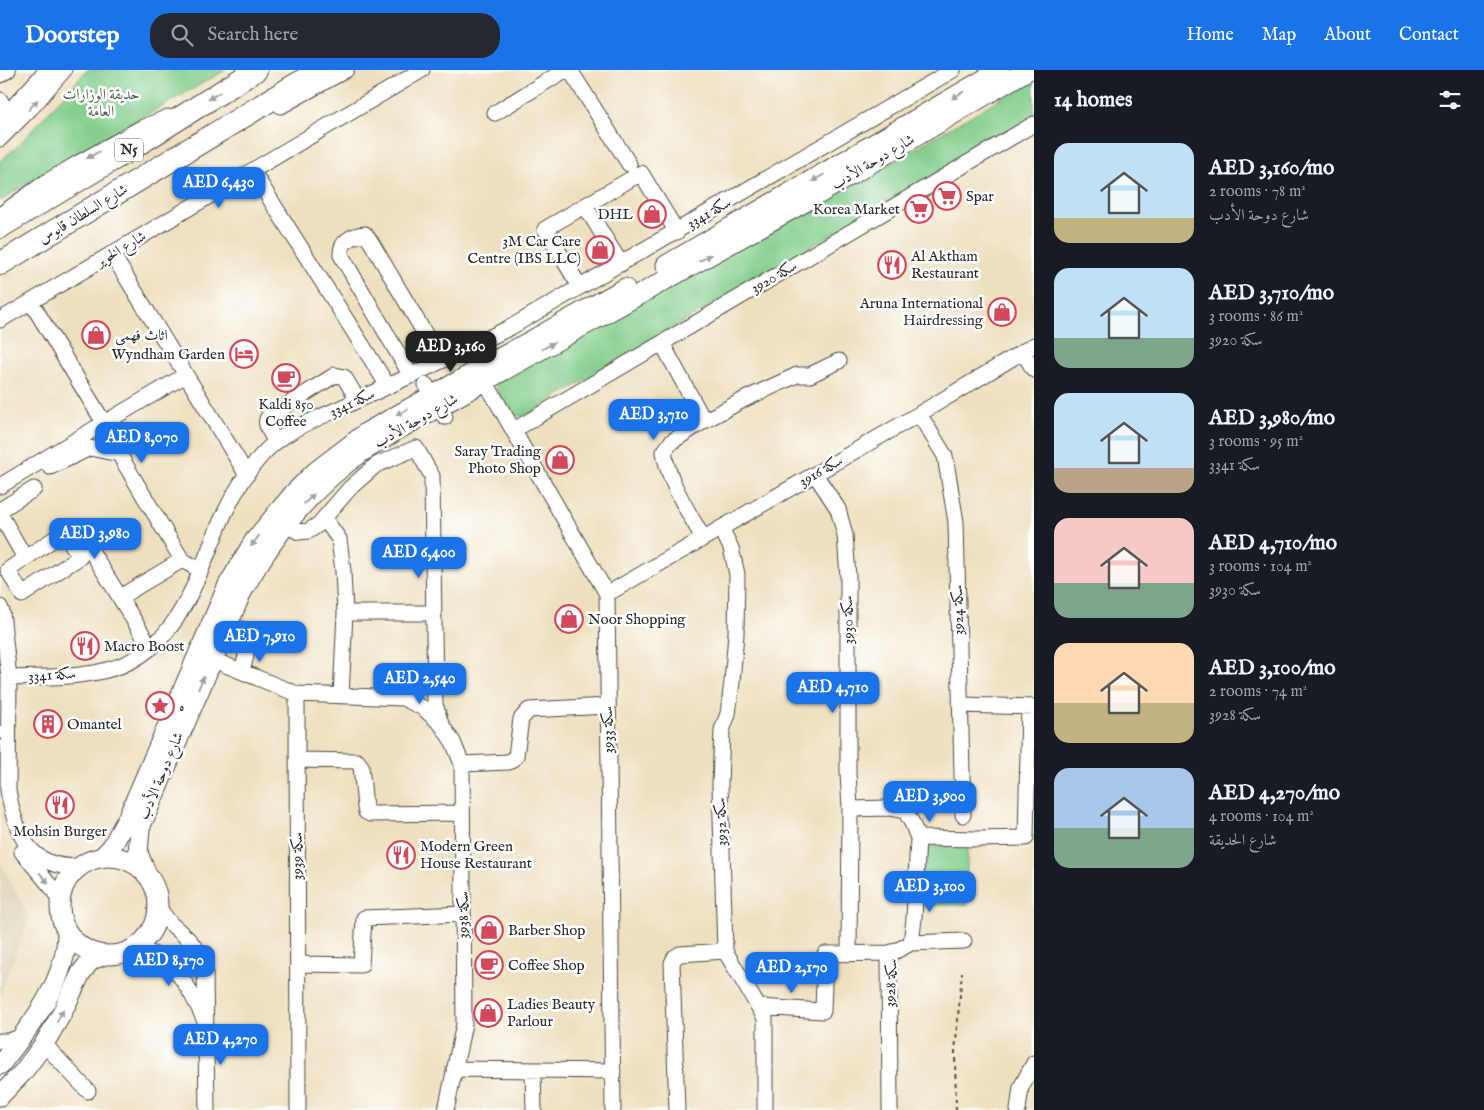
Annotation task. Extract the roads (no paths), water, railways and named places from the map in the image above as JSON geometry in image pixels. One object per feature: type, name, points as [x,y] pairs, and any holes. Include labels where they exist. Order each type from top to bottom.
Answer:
[{"type":"highway","name":"N5","points":[[0,227],[256,70]]},
{"type":"highway","name":"شارع السلطان قابوس","points":[[0,264],[320,70]]},
{"type":"main road","name":"شارع دوحة الأدب","points":[[147,875],[138,853],[140,828],[241,594],[258,563],[285,524],[329,479],[361,453],[400,428],[436,401],[1000,70]]},
{"type":"main road","name":"شارع دوحة الأدب","points":[[101,858],[112,848],[117,838],[228,585],[254,542],[293,494],[328,461],[367,432],[436,401],[485,382],[814,197],[1028,70]]},
{"type":"main road","points":[[0,1096],[23,1072],[44,1044],[61,1015],[81,973],[91,960],[105,955],[128,951],[140,944],[150,933],[156,921],[158,908],[155,890],[147,875],[138,866],[126,860],[114,858],[101,858],[81,866],[67,882],[60,902],[62,917],[67,931],[74,940],[83,948],[105,955]]},
{"type":"main road","points":[[0,1065],[22,1037],[46,1001],[59,971],[67,945],[67,931]]},
{"type":"street","points":[[0,75],[8,70]]},
{"type":"street","points":[[0,139],[5,115],[47,70]]},
{"type":"street","points":[[5,115],[64,70]]},
{"type":"street","points":[[208,138],[262,116],[346,70]]},
{"type":"street","name":"شارع الخوير","points":[[0,320],[253,172],[422,70]]},
{"type":"street","points":[[495,113],[565,70]]},
{"type":"street","points":[[570,70],[629,164]]},
{"type":"street","name":"سكة 3341","points":[[9,678],[102,672],[126,664],[161,640],[186,603],[232,497],[257,461],[276,442],[300,427],[511,327],[953,70]]},
{"type":"street","points":[[0,215],[51,179],[130,134],[158,120],[185,114]]},
{"type":"street","name":"سكة 3920","points":[[514,430],[1034,124]]},
{"type":"street","points":[[253,172],[388,386]]},
{"type":"street","points":[[580,287],[545,229],[641,173],[677,232]]},
{"type":"street","points":[[585,206],[621,264]]},
{"type":"street","points":[[411,376],[341,255],[340,249],[344,242],[355,235],[365,234],[371,242],[441,361]]},
{"type":"street","points":[[112,254],[247,476]]},
{"type":"street","points":[[31,302],[104,423]]},
{"type":"street","points":[[662,343],[704,422]]},
{"type":"street","points":[[1028,349],[1034,370]]},
{"type":"street","name":"سكة 3916","points":[[607,594],[1028,349]]},
{"type":"street","points":[[703,538],[685,506],[666,464],[664,452],[671,442],[745,399],[797,375],[810,375],[839,361]]},
{"type":"street","points":[[0,486],[186,375]]},
{"type":"street","points":[[276,442],[266,425],[268,417],[335,376],[344,377],[358,400]]},
{"type":"street","name":"سكة 3933","points":[[485,382],[607,594],[613,1110]]},
{"type":"street","name":"سكة 3924","points":[[919,414],[945,456],[956,522],[963,815]]},
{"type":"street","points":[[50,467],[90,448],[119,454],[182,560],[200,570]]},
{"type":"street","name":"سكة 3938","points":[[324,518],[350,488],[376,465],[416,448],[432,476],[435,704],[441,724]]},
{"type":"street","name":"سكة 3930","points":[[816,474],[838,508],[845,535],[848,577],[848,772],[850,809],[848,954]]},
{"type":"street","points":[[0,510],[34,489]]},
{"type":"street","points":[[0,514],[25,558]]},
{"type":"street","points":[[285,524],[299,532],[309,531],[324,518],[339,539],[345,614],[341,696]]},
{"type":"street","name":"سكة 3932","points":[[721,528],[731,548],[737,574],[736,634],[732,682],[728,714],[722,730],[725,951]]},
{"type":"street","points":[[64,532],[80,557],[22,595],[8,570],[25,558],[64,532]]},
{"type":"street","points":[[90,549],[151,648]]},
{"type":"street","points":[[120,597],[182,560]]},
{"type":"street","points":[[0,607],[9,678],[8,790],[19,834],[39,858],[53,864],[70,867],[81,866]]},
{"type":"street","points":[[345,614],[434,613]]},
{"type":"street","points":[[242,629],[246,656],[242,671]]},
{"type":"street","points":[[211,660],[297,694]]},
{"type":"street","name":"سكة 3938","points":[[297,694],[403,698],[423,695],[435,682]]},
{"type":"street","name":"سكة 3939","points":[[297,694],[298,1110]]},
{"type":"street","name":"سكة 3938","points":[[403,698],[423,708],[441,724],[453,742],[462,764],[464,1024],[446,1110]]},
{"type":"street","points":[[850,809],[889,808],[905,811],[918,838],[1026,838],[1032,707],[960,705]]},
{"type":"street","points":[[462,764],[509,762],[516,756],[521,719],[530,710],[608,706]]},
{"type":"street","points":[[297,760],[357,761],[361,766],[364,807],[366,812],[370,814],[462,813]]},
{"type":"street","points":[[11,806],[9,821],[14,839],[25,856],[53,889],[60,902]]},
{"type":"street","name":"سكة 3928","points":[[890,1110],[889,953],[911,943],[918,838]]},
{"type":"street","points":[[158,908],[170,923],[188,938],[200,954],[205,972],[207,1110]]},
{"type":"street","points":[[298,964],[361,965],[364,918],[463,914]]},
{"type":"street","points":[[911,943],[964,941]]},
{"type":"street","points":[[128,951],[144,951],[162,960],[180,976],[192,994],[206,1023]]},
{"type":"street","points":[[677,1110],[672,963],[675,957],[680,954],[725,951],[765,1018],[766,1110]]},
{"type":"street","points":[[759,1007],[823,1011],[824,954],[889,953]]},
{"type":"street","points":[[0,1041],[22,1037]]},
{"type":"street","points":[[44,1044],[88,1091]]},
{"type":"street","points":[[1024,1102],[1021,1086],[1034,1063]]},
{"type":"street","points":[[454,1069],[613,1071]]},
{"type":"street","points":[[533,1070],[534,1110]]},
{"type":"place","name":"Spar","points":[[947,196]]},
{"type":"place","name":"Korea Market","points":[[919,209]]},
{"type":"place","name":"DHL","points":[[652,214]]},
{"type":"place","name":"3M Car Care Centre (IBS LLC)","points":[[600,250]]},
{"type":"place","name":"Al Aktham Restaurant","points":[[892,265]]},
{"type":"place","name":"Aruna International Hairdressing","points":[[1002,312]]},
{"type":"place","name":"اثاث فهمي","points":[[96,335]]},
{"type":"place","name":"Wyndham Garden","points":[[244,354]]},
{"type":"place","name":"Kaldi 850 Coffee","points":[[286,378]]},
{"type":"place","name":"Saray Trading Photo Shop","points":[[560,460]]},
{"type":"place","name":"Noor Shopping","points":[[569,619]]},
{"type":"place","name":"Macro Boost","points":[[85,646]]},
{"type":"place","name":"ه","points":[[160,706]]},
{"type":"place","name":"Omantel","points":[[48,724]]},
{"type":"place","name":"Mohsin Burger","points":[[60,805]]},
{"type":"place","name":"Modern Green House Restaurant","points":[[401,855]]},
{"type":"place","name":"Barber Shop","points":[[489,930]]},
{"type":"place","name":"Coffee Shop","points":[[489,965]]},
{"type":"place","name":"Ladies Beauty Parlour","points":[[488,1013]]},
{"type":"park label","name":"حديقة الوزارات العامة","points":[[101,102]]}]
